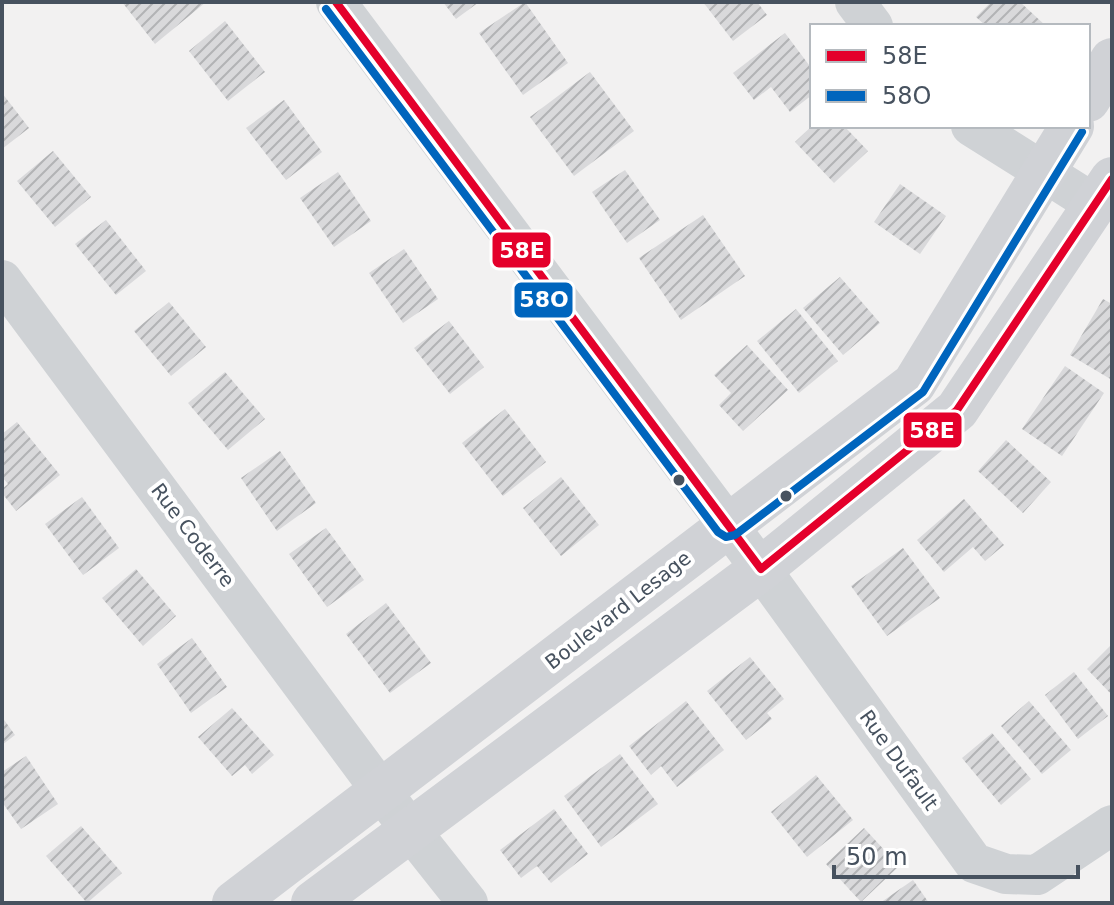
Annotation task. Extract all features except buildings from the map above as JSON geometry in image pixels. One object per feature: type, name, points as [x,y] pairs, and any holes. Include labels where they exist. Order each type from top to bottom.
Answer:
[{"type":"street","name":"Rue Dufault","points":[[336,2],[761,569],[974,863],[1006,874],[1037,875],[1112,825]]},
{"type":"street","points":[[855,2],[872,24]]},
{"type":"street","points":[[1090,97],[1112,60]]},
{"type":"street","points":[[313,903],[761,569],[957,410],[1104,192],[1043,174],[974,128]]},
{"type":"street","name":"Boulevard Lesage","points":[[234,903],[914,384],[1071,128]]},
{"type":"street","name":"Rue Coderre","points":[[2,280],[411,831],[468,903]]},
{"type":"transit line","name":"58E","points":[[336,2],[761,569],[957,410],[1112,179]]},
{"type":"transit line","name":"58O","points":[[326,9],[718,532],[726,537],[735,535],[923,392],[1082,132]]}]
